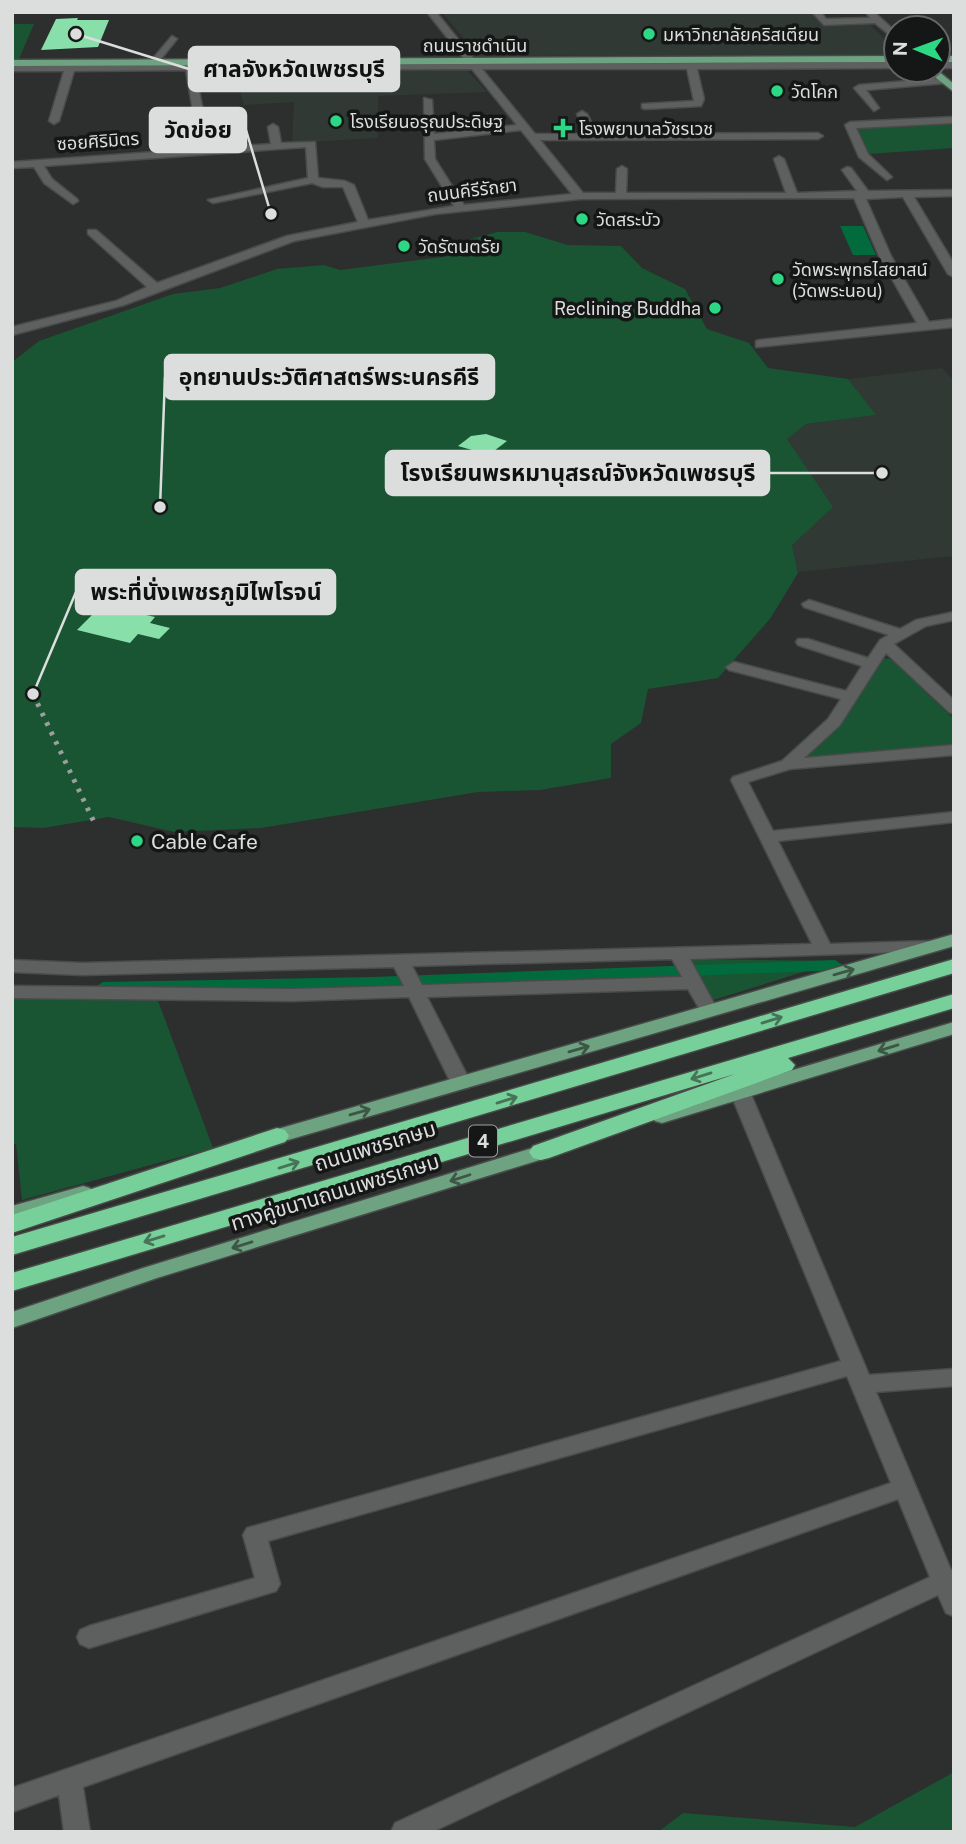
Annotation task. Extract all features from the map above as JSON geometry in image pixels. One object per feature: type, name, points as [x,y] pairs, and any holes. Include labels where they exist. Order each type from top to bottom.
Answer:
[{"type":"highway","name":"ถนนเพชรเกษม","points":[[12,1245],[954,966]]},
{"type":"highway","name":"ถนนเพชรเกษม","points":[[12,1282],[954,1002]]},
{"type":"highway","points":[[541,1152],[954,1002]]},
{"type":"highway","points":[[12,1224],[277,1136]]},
{"type":"main road","name":"ถนนราชดำเนิน","points":[[473,63],[882,59]]},
{"type":"main road","points":[[64,66],[155,62],[252,65]]},
{"type":"main road","points":[[12,1213],[954,940]]},
{"type":"main road","name":"ทางคู่ขนานถนนเพชรเกษม","points":[[12,1318],[541,1152],[954,1028]]},
{"type":"street","points":[[431,12],[580,196]]},
{"type":"street","points":[[816,12],[824,22],[877,20]]},
{"type":"street","points":[[869,12],[882,24]]},
{"type":"street","points":[[155,62],[172,39]]},
{"type":"street","points":[[12,65],[190,68],[473,63],[882,65]]},
{"type":"street","points":[[645,106],[699,103],[691,65]]},
{"type":"street","points":[[54,121],[64,66]]},
{"type":"street","points":[[190,68],[198,111]]},
{"type":"street","points":[[874,108],[859,88],[902,84]]},
{"type":"street","points":[[427,100],[430,159],[461,208]]},
{"type":"street","points":[[582,114],[594,137]]},
{"type":"street","points":[[887,177],[863,155],[850,125],[954,120]]},
{"type":"street","points":[[273,127],[277,146]]},
{"type":"street","points":[[429,138],[523,127]]},
{"type":"street","points":[[531,137],[818,136]]},
{"type":"street","name":"ซอยศิริมิตร","points":[[12,165],[311,144],[313,180]]},
{"type":"street","points":[[779,159],[793,197]]},
{"type":"street","points":[[37,162],[48,181],[73,201]]},
{"type":"street","points":[[621,196],[622,169]]},
{"type":"street","points":[[847,170],[862,196],[885,256],[925,327]]},
{"type":"street","points":[[213,200],[313,180],[323,184],[345,184],[349,187],[364,224]]},
{"type":"street","name":"ถนนคีรีรัถยา","points":[[12,331],[120,303],[291,238],[461,208],[580,196],[793,197],[954,193]]},
{"type":"street","points":[[907,195],[954,274]]},
{"type":"street","points":[[92,232],[155,288]]},
{"type":"street","points":[[760,344],[832,334],[954,323]]},
{"type":"street","points":[[809,604],[902,634]]},
{"type":"street","points":[[788,764],[834,722],[885,643],[921,624],[954,616]]},
{"type":"street","points":[[803,642],[871,664]]},
{"type":"street","points":[[885,643],[954,709]]},
{"type":"street","points":[[734,667],[850,697]]},
{"type":"street","points":[[824,950],[739,780],[788,764],[954,750]]},
{"type":"street","points":[[768,837],[954,817]]},
{"type":"street","points":[[12,966],[82,969],[679,957],[929,947]]},
{"type":"street","points":[[679,957],[709,1012]]},
{"type":"street","points":[[401,962],[461,1083]]},
{"type":"street","points":[[12,992],[292,995],[692,981]]},
{"type":"street","points":[[740,1093],[858,1375],[949,1581],[954,1606]]},
{"type":"street","points":[[89,1637],[268,1584],[255,1535],[858,1375],[954,1377]]},
{"type":"street","points":[[12,1800],[906,1487]]},
{"type":"street","points":[[404,1832],[949,1581]]},
{"type":"street","points":[[69,1780],[77,1832]]},
{"type":"shaded area","points":[[442,12],[814,12],[819,22],[865,20],[882,36],[882,55],[478,56]]},
{"type":"shaded area","points":[[12,24],[34,24],[19,59],[12,59]]},
{"type":"shaded area","name":"โรงเรียนอรุณประดิษฐ","points":[[465,68],[487,92],[378,96],[378,138],[292,143],[294,102],[244,105],[233,69]]},
{"type":"shaded area","points":[[953,122],[954,148],[869,154],[855,126]]},
{"type":"shaded area","points":[[840,226],[863,226],[876,255],[853,255]]},
{"type":"shaded area","points":[[497,232],[525,232],[568,245],[621,246],[642,268],[685,289],[707,329],[749,343],[768,368],[848,379],[876,415],[806,424],[787,439],[833,507],[792,545],[798,573],[770,619],[718,678],[648,689],[641,723],[611,744],[611,778],[540,790],[478,792],[261,828],[174,832],[109,817],[43,828],[12,827],[12,362],[39,341],[173,294],[220,288],[277,269],[324,265],[340,270],[473,253],[471,239]]},
{"type":"shaded area","points":[[942,368],[954,381],[954,556],[798,572],[792,546],[786,439],[806,424],[875,415],[848,379]]},
{"type":"shaded area","points":[[881,658],[891,659],[954,719],[954,744],[813,758],[806,755],[842,724]]},
{"type":"shaded area","points":[[685,959],[838,961],[707,1002]]},
{"type":"shaded area","points":[[157,998],[213,1148],[22,1200],[16,1144],[12,1144],[12,999]]},
{"type":"shaded area","points":[[954,1772],[954,1832],[658,1832],[683,1813],[855,1827]]},
{"type":"building","points":[[78,18],[77,20],[109,20],[98,47],[41,50],[56,19]]},
{"type":"building","points":[[486,434],[507,441],[494,451],[479,452],[458,446],[471,436]]},
{"type":"building","points":[[102,605],[155,617],[150,623],[170,628],[159,639],[138,634],[130,643],[77,630]]},
{"type":"waterway","points":[[103,988],[372,983],[835,966]]},
{"type":"railway","points":[[33,694],[95,824]]},
{"type":"place","name":"ศาลจังหวัดเพชรบุรี","points":[[76,34]]},
{"type":"place","name":"มหาวิทยาลัยคริสเตียน","points":[[649,34]]},
{"type":"place","name":"วัดโคก","points":[[777,91]]},
{"type":"place","name":"โรงเรียนอรุณประดิษฐ","points":[[336,121]]},
{"type":"place","name":"โรงพยาบาลวัชรเวช","points":[[563,128]]},
{"type":"place","name":"วัดข่อย","points":[[271,214]]},
{"type":"place","name":"วัดสระบัว","points":[[582,219]]},
{"type":"place","name":"วัดรัตนตรัย","points":[[404,246]]},
{"type":"place","name":"วัดพระพุทธไสยาสน์ (วัดพระนอน)","points":[[778,279]]},
{"type":"place","name":"Reclining Buddha","points":[[715,308]]},
{"type":"place","name":"โรงเรียนพรหมานุสรณ์จังหวัดเพชรบุรี","points":[[882,473]]},
{"type":"place","name":"อุทยานประวัติศาสตร์พระนครคีรี","points":[[160,507]]},
{"type":"place","name":"พระที่นั่งเพชรภูมิไพโรจน์","points":[[33,694]]},
{"type":"place","name":"Cable Cafe","points":[[137,841]]}]
